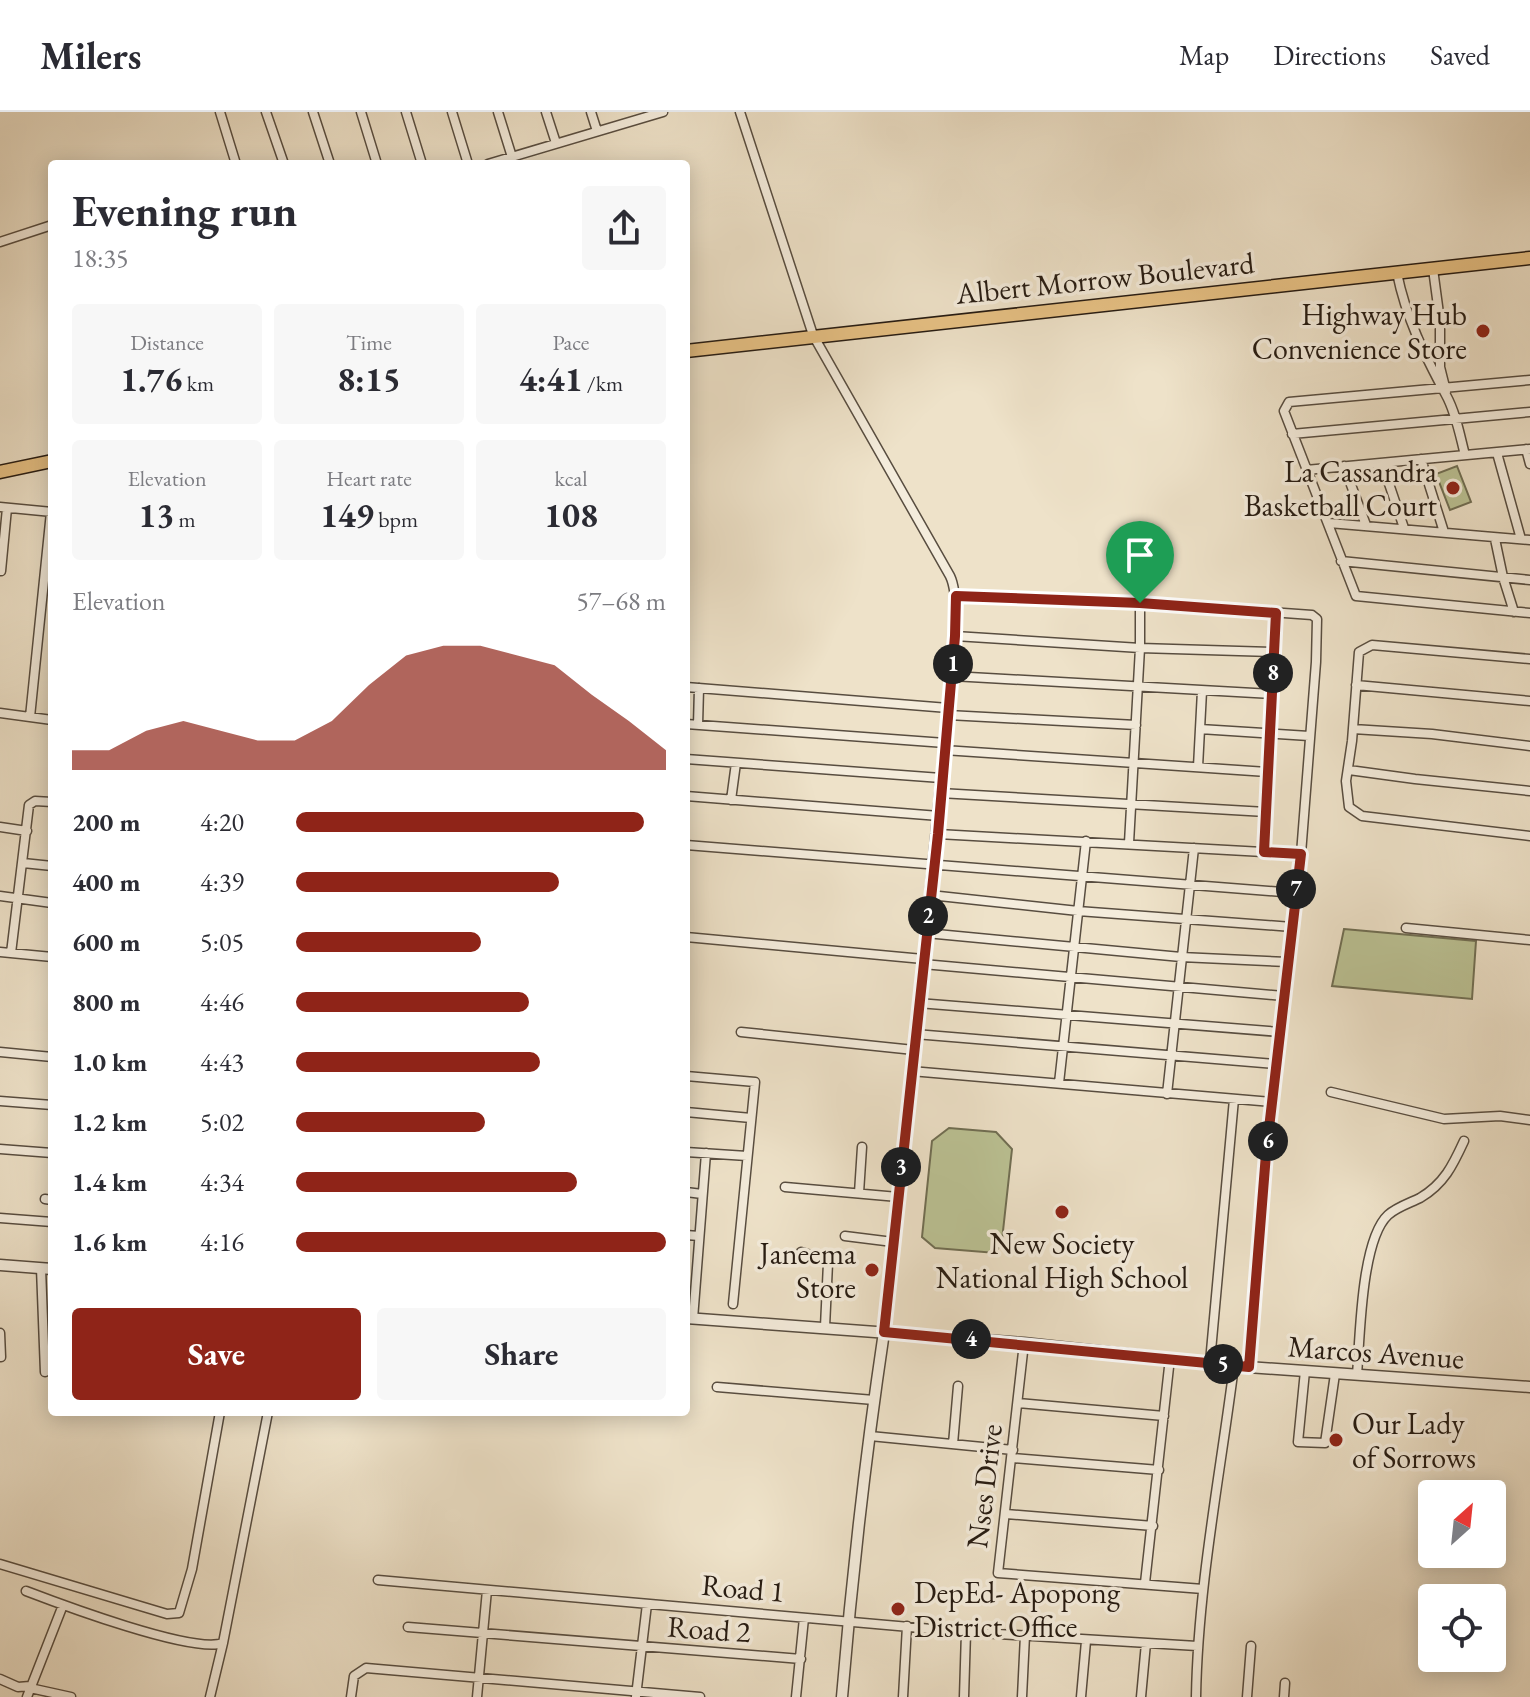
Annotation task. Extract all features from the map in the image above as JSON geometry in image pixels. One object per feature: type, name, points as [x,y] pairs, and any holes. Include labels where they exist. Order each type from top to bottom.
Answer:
[{"type":"main road","name":"Albert Morrow Boulevard","points":[[690,350],[1530,258]]},
{"type":"main road","points":[[0,472],[48,462]]},
{"type":"street","points":[[220,112],[235,160]]},
{"type":"street","points":[[266,112],[283,160]]},
{"type":"street","points":[[313,112],[329,160]]},
{"type":"street","points":[[361,112],[376,160]]},
{"type":"street","points":[[406,112],[421,160]]},
{"type":"street","points":[[452,112],[467,160]]},
{"type":"street","points":[[498,112],[512,157]]},
{"type":"street","points":[[546,112],[556,143]]},
{"type":"street","points":[[591,112],[597,131]]},
{"type":"street","points":[[502,160],[638,116],[663,112]]},
{"type":"street","points":[[740,112],[813,335],[950,576],[956,596],[938,834],[884,1332],[848,1620],[842,1697]]},
{"type":"street","points":[[0,242],[48,226]]},
{"type":"street","points":[[1433,269],[1444,389]]},
{"type":"street","points":[[1397,273],[1404,305],[1444,389],[1465,455]]},
{"type":"street","points":[[1422,346],[1439,343]]},
{"type":"street","points":[[1530,380],[1289,402],[1284,411],[1357,597],[1530,613]]},
{"type":"street","points":[[1292,434],[1530,412]]},
{"type":"street","points":[[1306,470],[1528,449],[1530,464]]},
{"type":"street","points":[[1329,523],[1526,540],[1497,453]]},
{"type":"street","points":[[1421,459],[1444,532]]},
{"type":"street","points":[[1382,463],[1404,528]]},
{"type":"street","points":[[1344,466],[1366,525]]},
{"type":"street","points":[[1,571],[4,507],[48,512]]},
{"type":"street","points":[[1495,539],[1514,612]]},
{"type":"street","points":[[30,717],[48,541]]},
{"type":"street","points":[[1341,561],[1530,580]]},
{"type":"street","points":[[956,596],[1140,603],[1312,615],[1317,619],[1301,854],[1272,1102],[1249,1367]]},
{"type":"street","points":[[1129,843],[1140,603]]},
{"type":"street","points":[[1264,852],[1276,613]]},
{"type":"street","points":[[955,636],[1140,648],[1274,652]]},
{"type":"street","points":[[1530,659],[1372,645],[1359,652],[1347,797],[1352,810],[1362,816],[1530,836]]},
{"type":"street","points":[[952,676],[1273,694]]},
{"type":"street","points":[[1356,685],[1530,701]]},
{"type":"street","points":[[690,687],[948,712],[1136,725]]},
{"type":"street","points":[[698,725],[699,688]]},
{"type":"street","points":[[1198,767],[1202,691]]},
{"type":"street","points":[[0,713],[48,719]]},
{"type":"street","points":[[690,724],[1267,772]]},
{"type":"street","points":[[1200,729],[1309,736]]},
{"type":"street","points":[[1353,729],[1432,734],[1530,746]]},
{"type":"street","points":[[690,759],[941,778]]},
{"type":"street","points":[[731,800],[736,763]]},
{"type":"street","points":[[1349,770],[1530,791]]},
{"type":"street","points":[[940,793],[1266,812]]},
{"type":"street","points":[[690,796],[939,816]]},
{"type":"street","points":[[11,953],[30,802],[48,802]]},
{"type":"street","points":[[0,827],[27,831]]},
{"type":"street","points":[[938,834],[1301,854]]},
{"type":"street","points":[[1059,1083],[1086,841]]},
{"type":"street","points":[[690,845],[1295,893]]},
{"type":"street","points":[[1167,1094],[1194,848]]},
{"type":"street","points":[[23,863],[48,866]]},
{"type":"street","points":[[930,895],[1078,911],[1292,927]]},
{"type":"street","points":[[0,896],[48,903]]},
{"type":"street","points":[[1406,928],[1530,940]]},
{"type":"street","points":[[926,933],[1181,957],[1287,962]]},
{"type":"street","points":[[690,937],[1283,996]]},
{"type":"street","points":[[0,952],[48,957]]},
{"type":"street","points":[[918,1003],[1280,1032]]},
{"type":"street","points":[[741,1032],[914,1050]]},
{"type":"street","points":[[915,1034],[1276,1064]]},
{"type":"street","points":[[0,1052],[48,1057]]},
{"type":"street","points":[[911,1071],[1272,1102]]},
{"type":"street","points":[[690,1076],[755,1082],[733,1304]]},
{"type":"street","points":[[1331,1092],[1444,1119],[1500,1116],[1530,1120]]},
{"type":"street","points":[[1210,1362],[1234,1099]]},
{"type":"street","points":[[0,1101],[48,1105]]},
{"type":"street","points":[[690,1112],[751,1118]]},
{"type":"street","points":[[1357,1375],[1363,1289],[1374,1238],[1390,1213],[1432,1191],[1442,1181],[1464,1141]]},
{"type":"street","points":[[859,1193],[862,1147]]},
{"type":"street","points":[[0,1149],[48,1153]]},
{"type":"street","points":[[690,1152],[747,1156]]},
{"type":"street","points":[[690,1297],[706,1153]]},
{"type":"street","points":[[785,1187],[898,1197]]},
{"type":"street","points":[[690,1192],[702,1194]]},
{"type":"street","points":[[0,1218],[48,1222]]},
{"type":"street","points":[[690,1235],[699,1236]]},
{"type":"street","points":[[845,1236],[893,1242]]},
{"type":"street","points":[[801,1252],[818,1256],[828,1263],[825,1327]]},
{"type":"street","points":[[0,1265],[47,1268],[45,1372]]},
{"type":"street","name":"Marcos Avenue","points":[[690,1318],[1024,1343],[1234,1366],[1530,1387]]},
{"type":"street","points":[[0,1333],[1,1357]]},
{"type":"street","name":"Nses Drive","points":[[1024,1343],[998,1573],[1203,1589]]},
{"type":"street","points":[[1145,1583],[1170,1358]]},
{"type":"street","points":[[1196,1697],[1203,1589],[1234,1366]]},
{"type":"street","points":[[1305,1371],[1298,1442],[1325,1443],[1335,1374]]},
{"type":"street","points":[[953,1444],[958,1386]]},
{"type":"street","points":[[717,1387],[874,1400]]},
{"type":"street","points":[[1018,1403],[1164,1416]]},
{"type":"street","points":[[0,1564],[167,1614],[179,1613],[192,1569],[219,1416]]},
{"type":"street","points":[[210,1697],[267,1416]]},
{"type":"street","points":[[870,1436],[1159,1470]]},
{"type":"street","points":[[1006,1514],[1153,1526]]},
{"type":"street","name":"Road 1","points":[[378,1580],[966,1632],[1197,1646]]},
{"type":"street","points":[[477,1697],[487,1590]]},
{"type":"street","points":[[26,1591],[195,1645],[223,1643]]},
{"type":"street","points":[[636,1694],[647,1604]]},
{"type":"street","points":[[29,1690],[63,1605]]},
{"type":"street","points":[[796,1697],[804,1618]]},
{"type":"street","points":[[903,1697],[907,1626]]},
{"type":"street","name":"Road 2","points":[[408,1627],[801,1659]]},
{"type":"street","points":[[964,1697],[966,1632]]},
{"type":"street","points":[[1022,1697],[1025,1635]]},
{"type":"street","points":[[1081,1697],[1086,1641]]},
{"type":"street","points":[[1141,1697],[1146,1643]]},
{"type":"street","points":[[1247,1697],[1251,1646]]},
{"type":"street","points":[[351,1697],[354,1676],[366,1668],[636,1694],[700,1697]]},
{"type":"street","points":[[0,1679],[29,1690],[71,1697]]},
{"type":"street","points":[[1284,1697],[1285,1683]]},
{"type":"green space","name":"La Cassandra Basketball Court","points":[[1457,466],[1471,502],[1450,510],[1436,474]]},
{"type":"green space","points":[[1344,929],[1476,941],[1472,999],[1332,986]]},
{"type":"green space","points":[[949,1128],[996,1132],[1012,1149],[1002,1240],[996,1253],[935,1248],[922,1237],[932,1141]]},
{"type":"place","name":"Highway Hub Convenience Store","points":[[1483,331]]},
{"type":"place","name":"La Cassandra Basketball Court","points":[[1453,488]]},
{"type":"place","name":"New Society National High School","points":[[1062,1212]]},
{"type":"place","name":"Janeema Store","points":[[872,1270]]},
{"type":"place","name":"Our Lady of Sorrows","points":[[1336,1440]]},
{"type":"place","name":"DepEd- Apopong District Office","points":[[898,1609]]},
{"type":"route","points":[[956,596],[1140,603],[1276,613],[1264,852],[1301,854],[1266,1154],[1249,1367],[1024,1343],[884,1332],[938,834],[956,596]]}]
